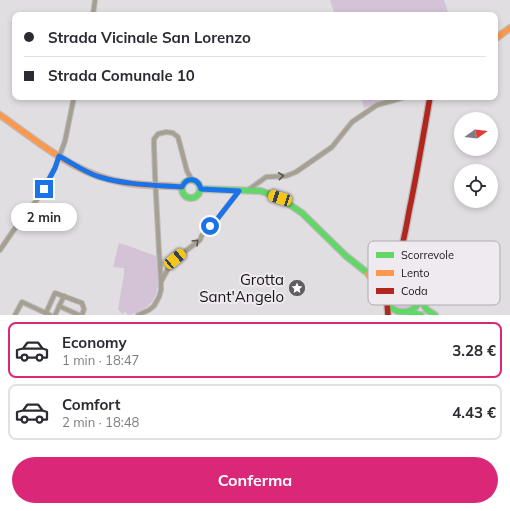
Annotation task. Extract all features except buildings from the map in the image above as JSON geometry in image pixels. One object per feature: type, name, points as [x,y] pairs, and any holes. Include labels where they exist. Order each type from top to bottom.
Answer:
[{"type":"main road","points":[[498,37],[510,28]]},
{"type":"main road","points":[[403,241],[414,190],[429,100]]},
{"type":"main road","points":[[0,115],[59,156],[99,177],[133,184],[182,187]]},
{"type":"main road","points":[[189,180],[192,180],[197,182],[201,189],[197,197],[191,198],[185,196],[182,187],[189,180]]},
{"type":"main road","points":[[201,189],[261,191],[280,198],[302,212],[341,252],[368,274]]},
{"type":"main road","points":[[387,305],[388,315]]},
{"type":"main road","points":[[389,305],[402,313],[421,315]]},
{"type":"main road","points":[[402,313],[413,310],[418,305]]},
{"type":"main road","points":[[424,305],[427,310],[435,315]]},
{"type":"street","points":[[93,12],[95,0]]},
{"type":"street","points":[[0,250],[39,197],[55,168],[65,141],[73,100]]},
{"type":"street","points":[[247,191],[266,177],[286,176],[296,172],[332,147],[352,122],[377,105],[394,100]]},
{"type":"street","points":[[138,315],[154,306],[160,297],[161,281],[154,146],[154,139],[158,134],[166,132],[172,133],[178,137],[187,171],[192,180]]},
{"type":"street","points":[[161,281],[175,259],[200,240],[202,235],[218,218],[239,191]]},
{"type":"street","points":[[16,315],[22,302],[48,314],[54,293],[82,303],[84,309],[80,315],[60,306]]},
{"type":"street","points":[[55,315],[64,296]]},
{"type":"shaded area","points":[[330,0],[444,0],[448,12],[334,12]]},
{"type":"shaded area","points":[[362,100],[385,100],[385,101],[364,108]]},
{"type":"shaded area","points":[[119,243],[156,256],[158,288],[156,295],[147,307],[129,315],[124,312],[123,315],[118,309],[124,268],[113,267]]},
{"type":"shaded area","points":[[392,305],[414,305],[409,308],[397,308]]},
{"type":"traffic: fast","points":[[187,180],[195,180],[200,185],[200,189],[198,196],[195,198],[187,198],[182,193],[182,185],[187,180]]},
{"type":"traffic: fast","points":[[201,189],[261,191],[280,198],[302,213],[346,256],[368,272]]},
{"type":"traffic: fast","points":[[389,305],[399,312],[410,311],[417,305]]},
{"type":"traffic: fast","points":[[424,305],[427,310],[435,315]]},
{"type":"traffic: fast","points":[[407,312],[421,315]]},
{"type":"traffic: slow","points":[[498,37],[510,28]]},
{"type":"traffic: slow","points":[[0,115],[52,152],[79,168],[94,174],[126,183],[182,187]]},
{"type":"traffic: jam","points":[[403,241],[429,100]]},
{"type":"traffic: jam","points":[[387,305],[388,315]]},
{"type":"place","name":"Grotta Sant'Angelo","points":[[297,288]]},
{"type":"route","points":[[44,189],[55,168],[59,156],[99,177],[117,181],[133,184],[182,187],[187,181],[194,180],[199,184],[201,189],[239,191],[210,226]]}]
